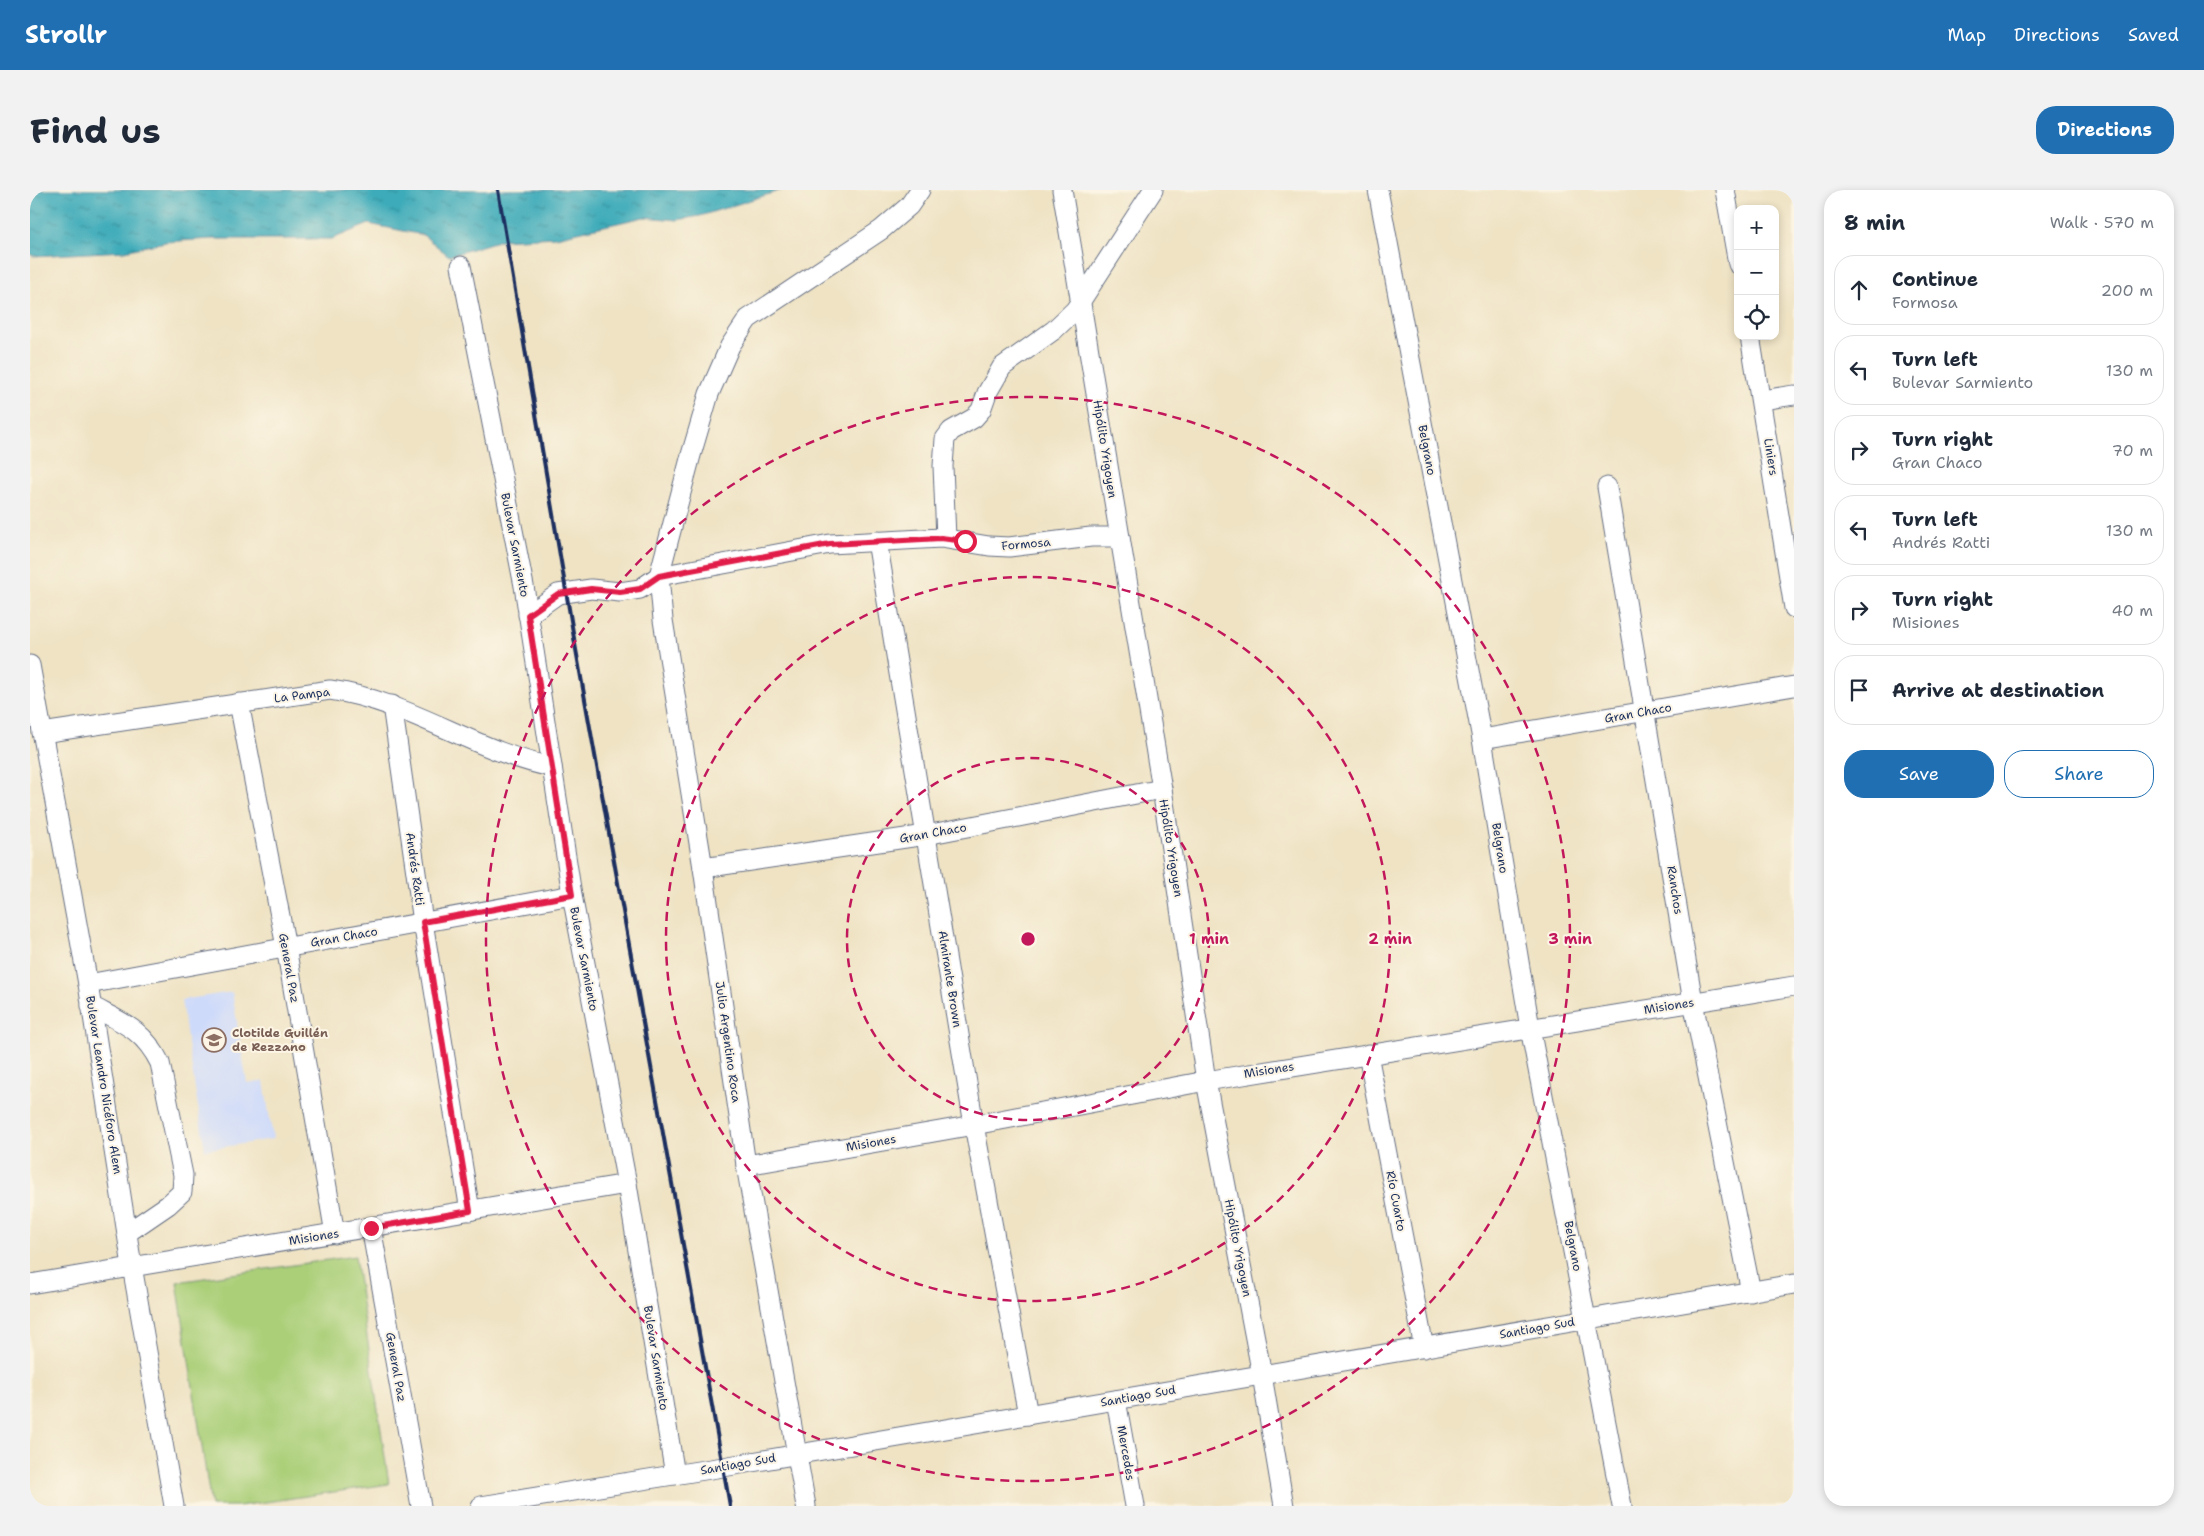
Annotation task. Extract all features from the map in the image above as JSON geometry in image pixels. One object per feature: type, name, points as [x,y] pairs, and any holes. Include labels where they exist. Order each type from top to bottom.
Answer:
[{"type":"street","points":[[659,576],[709,394],[730,346],[748,319],[881,230],[909,206],[920,190]]},
{"type":"street","name":"Hipólito Yrigoyen","points":[[1062,190],[1162,789],[1206,1080],[1262,1375],[1284,1506]]},
{"type":"street","points":[[946,538],[943,466],[945,439],[951,431],[974,418],[981,410],[987,393],[1002,367],[1054,330],[1075,310],[1154,190]]},
{"type":"street","name":"Belgrano","points":[[1378,190],[1482,740],[1530,1028],[1622,1506]]},
{"type":"street","points":[[1725,190],[1736,250]]},
{"type":"street","name":"Bulevar Sarmiento","points":[[460,266],[528,615],[572,895],[627,1184],[675,1475]]},
{"type":"street","name":"Liniers","points":[[1751,340],[1762,400],[1794,608]]},
{"type":"street","points":[[1762,400],[1794,395]]},
{"type":"street","name":"Ranchos","points":[[1607,487],[1693,1002],[1751,1292]]},
{"type":"street","name":"Formosa","points":[[528,615],[558,594],[591,589],[620,592],[640,589],[659,576],[830,544],[946,538],[989,546],[1009,547],[1091,537],[1120,537]]},
{"type":"street","name":"Almirante Brown","points":[[877,541],[974,1125],[1028,1415]]},
{"type":"street","name":"Julio Argentino Roca","points":[[659,576],[663,620],[703,868],[746,1165],[806,1506]]},
{"type":"street","name":"Bulevar Leandro Nicéforo Alem","points":[[30,665],[88,984],[132,1266],[174,1506]]},
{"type":"street","name":"Gran Chaco","points":[[1482,740],[1794,686]]},
{"type":"street","name":"La Pampa","points":[[42,733],[239,702],[330,690],[357,694],[392,705],[527,762],[552,767]]},
{"type":"street","name":"General Paz","points":[[239,702],[286,947],[335,1234]]},
{"type":"street","name":"Andrés Ratti","points":[[392,705],[423,922],[470,1211]]},
{"type":"street","name":"Gran Chaco","points":[[703,868],[926,835],[1162,789]]},
{"type":"street","name":"Gran Chaco","points":[[88,984],[572,895]]},
{"type":"street","name":"Misiones","points":[[746,1165],[974,1125],[1206,1080],[1794,986]]},
{"type":"street","points":[[91,1006],[138,1031],[152,1046],[160,1063],[183,1175],[182,1192],[168,1205],[127,1233]]},
{"type":"street","name":"Río Cuarto","points":[[1368,1054],[1424,1348]]},
{"type":"street","name":"Misiones","points":[[30,1284],[627,1184]]},
{"type":"street","name":"General Paz","points":[[371,1228],[421,1506]]},
{"type":"street","name":"Santiago Sud","points":[[481,1506],[675,1475],[1794,1284]]},
{"type":"street","name":"Mercedes","points":[[1116,1400],[1135,1506]]},
{"type":"shaded area","name":"Clotilde Guillén de Rezzano","points":[[232,992],[247,1083],[264,1081],[273,1139],[205,1150],[181,1000]]},
{"type":"green space","points":[[355,1256],[389,1484],[238,1506],[211,1506],[177,1282]]},
{"type":"water","points":[[30,190],[782,190],[700,216],[677,220],[644,217],[556,237],[501,240],[449,256],[423,235],[369,224],[332,239],[211,239],[165,242],[124,251],[33,256],[30,254]]},
{"type":"railway","points":[[498,190],[575,644],[730,1506]]},
{"type":"place","name":"Clotilde Guillén de Rezzano","points":[[214,1040]]},
{"type":"route","points":[[371,1228],[470,1211],[423,922],[572,895],[528,615],[545,601],[558,594],[591,589],[620,592],[640,589],[659,576],[830,544],[941,538],[965,541]]}]
